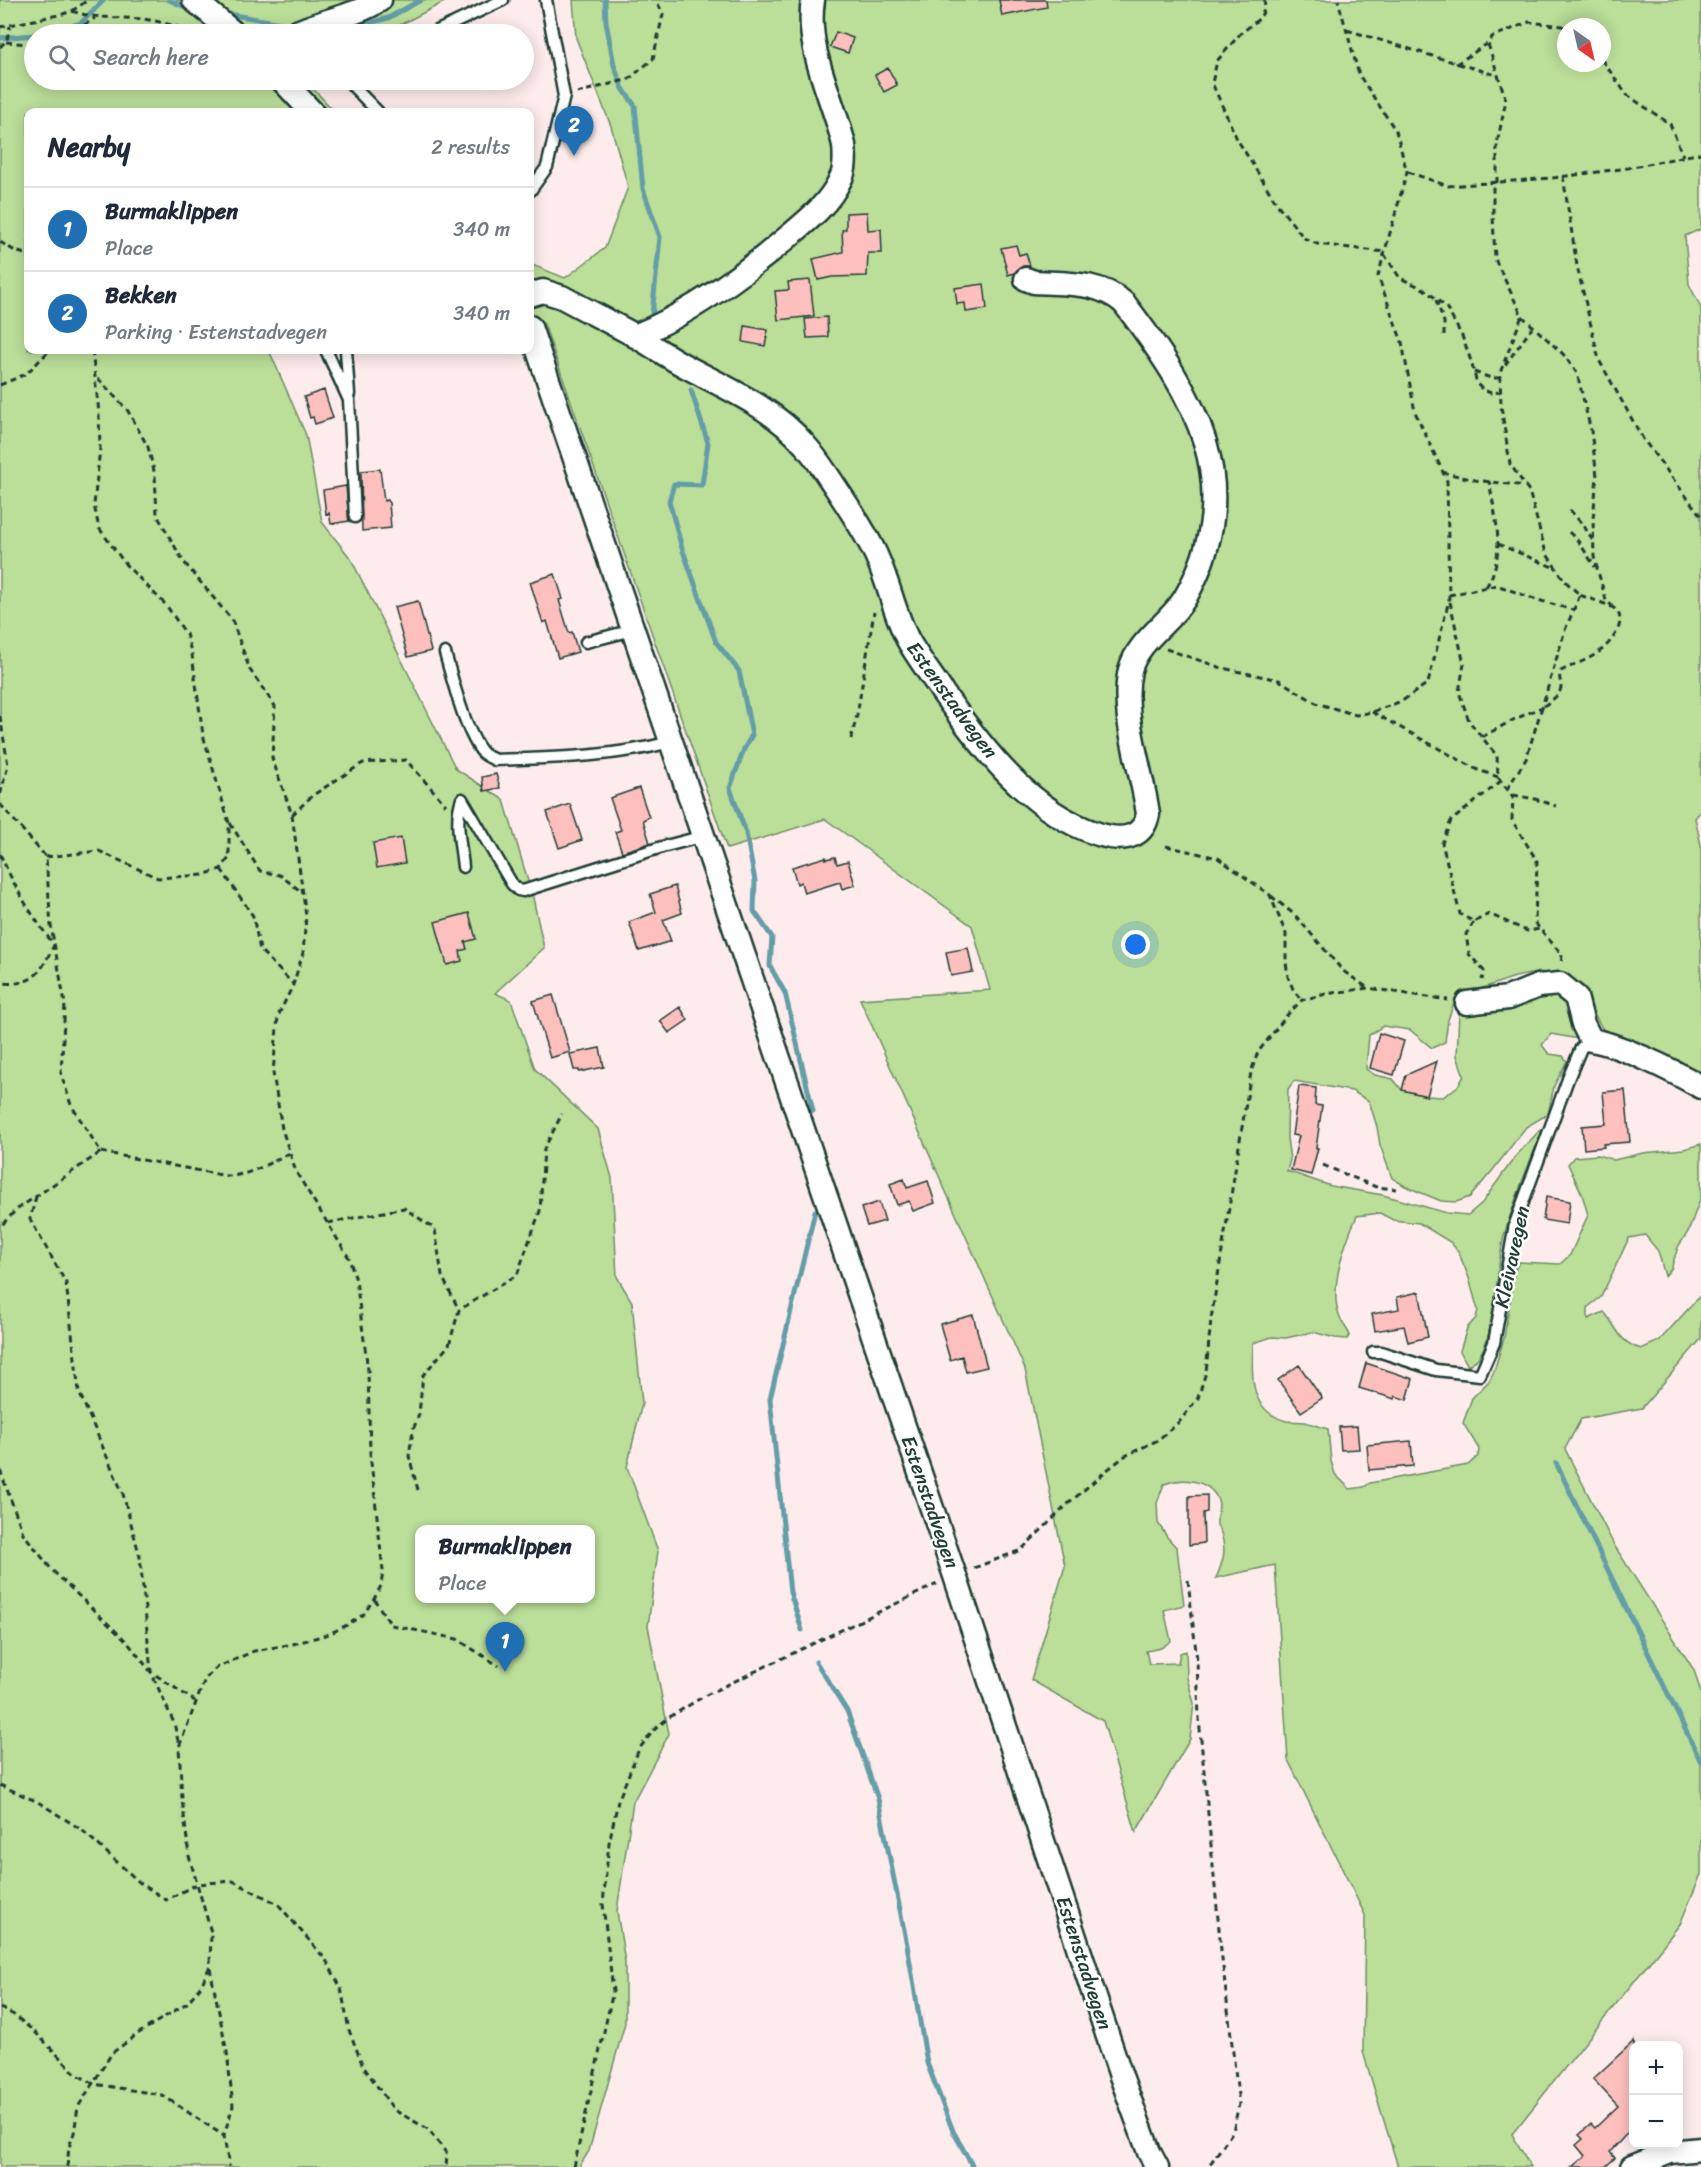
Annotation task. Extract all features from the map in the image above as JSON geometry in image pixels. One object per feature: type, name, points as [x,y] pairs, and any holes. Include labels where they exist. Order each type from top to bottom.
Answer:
[{"type":"street","points":[[194,0],[222,24]]},
{"type":"street","points":[[319,24],[357,12],[380,0]]},
{"type":"street","points":[[635,336],[658,326],[702,300],[766,255],[828,200],[841,179],[846,158],[844,145],[813,42],[810,18],[813,0]]},
{"type":"street","points":[[291,90],[308,108]]},
{"type":"street","name":"Estenstadvegen","points":[[534,293],[550,292],[635,336],[765,410],[789,429],[805,444],[866,535],[877,557],[909,642],[978,743],[1016,782],[1047,807],[1097,834],[1131,837],[1140,832],[1146,824],[1148,814],[1131,723],[1128,687],[1131,668],[1139,652],[1182,604],[1195,580],[1208,545],[1213,519],[1212,463],[1196,415],[1181,387],[1124,303],[1113,293],[1102,288],[1034,282],[1026,279]]},
{"type":"street","name":"Estenstadvegen","points":[[534,339],[955,1576],[1117,2064],[1149,2152],[1157,2167]]},
{"type":"street","points":[[1473,1002],[1508,998],[1538,986],[1560,984],[1576,997],[1583,1024],[1591,1040],[1627,1051],[1701,1087]]},
{"type":"street","points":[[1632,2167],[1670,2152],[1701,2150]]},
{"type":"lane","points":[[452,24],[503,0]]},
{"type":"lane","points":[[534,185],[547,167],[564,96],[546,0]]},
{"type":"lane","points":[[357,90],[374,108]]},
{"type":"lane","points":[[328,354],[349,400]]},
{"type":"lane","points":[[345,354],[355,517]]},
{"type":"lane","points":[[586,642],[633,630]]},
{"type":"lane","points":[[445,652],[457,694],[477,744],[485,755],[495,760],[581,757],[671,742]]},
{"type":"lane","points":[[463,867],[459,819],[462,799],[512,884],[518,890],[523,891],[704,836]]},
{"type":"lane","name":"Kleivavegen","points":[[1373,1352],[1380,1352],[1436,1370],[1480,1375],[1494,1343],[1515,1224],[1568,1079],[1581,1048],[1591,1040]]},
{"type":"path","points":[[0,27],[72,11],[88,0]]},
{"type":"path","points":[[564,96],[629,79],[653,59],[663,14],[656,0]]},
{"type":"path","points":[[1264,0],[1264,10],[1260,18],[1240,34],[1217,61],[1212,83],[1237,139],[1277,204],[1304,238],[1317,244],[1384,253],[1400,278],[1424,289],[1446,307],[1462,336],[1477,384],[1483,390],[1491,393],[1501,392]]},
{"type":"path","points":[[1338,0],[1359,75],[1396,131],[1407,171],[1378,276],[1402,342],[1415,412],[1447,481],[1449,597],[1464,664],[1459,692],[1469,721],[1497,756],[1498,777]]},
{"type":"path","points":[[72,11],[94,17],[143,19],[170,24]]},
{"type":"path","points":[[85,24],[94,17]]},
{"type":"path","points":[[1456,64],[1488,44],[1492,37],[1528,22],[1557,27]]},
{"type":"path","points":[[0,47],[7,41],[10,26]]},
{"type":"path","points":[[1347,30],[1498,76]]},
{"type":"path","points":[[7,41],[24,44]]},
{"type":"path","points":[[1482,737],[1542,707],[1557,695],[1561,687],[1559,677],[1561,671],[1600,651],[1618,632],[1621,621],[1618,611],[1606,600],[1598,571],[1593,519],[1597,476],[1591,431],[1577,373],[1563,354],[1532,328],[1522,316],[1496,259],[1492,216],[1497,144],[1506,100],[1488,44]]},
{"type":"path","points":[[1611,72],[1627,95],[1670,124],[1683,156]]},
{"type":"path","points":[[1407,171],[1448,186],[1628,168],[1701,153]]},
{"type":"path","points":[[1563,176],[1577,266],[1599,360],[1643,439],[1701,516]]},
{"type":"path","points":[[0,242],[24,254]]},
{"type":"path","points":[[1435,298],[1444,322],[1444,335]]},
{"type":"path","points":[[1522,316],[1500,378],[1501,406],[1510,464],[1529,491],[1546,554],[1565,581],[1580,595],[1612,606]]},
{"type":"path","points":[[1503,367],[1532,328]]},
{"type":"path","points":[[0,385],[26,374],[46,354]]},
{"type":"path","points":[[92,354],[100,448],[94,505],[99,528],[126,565],[166,605],[186,634],[192,656],[202,735],[230,823],[260,871],[279,875],[303,892]]},
{"type":"path","points":[[1474,372],[1491,378],[1500,378]]},
{"type":"path","points":[[95,375],[128,411],[148,447],[155,475],[157,515],[183,561],[232,620],[250,670],[275,706],[272,758],[292,815],[306,916],[303,953],[293,984],[278,1016],[273,1073],[282,1129],[296,1172],[349,1258],[356,1280],[368,1370],[370,1453],[382,1571],[381,1586],[363,1615],[329,1634],[254,1651],[216,1668],[206,1679],[195,1701],[179,1747]]},
{"type":"path","points":[[1442,472],[1526,486]]},
{"type":"path","points":[[1485,588],[1494,575],[1498,544],[1489,481]]},
{"type":"path","points":[[1570,510],[1594,542]]},
{"type":"path","points":[[1569,532],[1579,542],[1598,571]]},
{"type":"path","points":[[1498,544],[1556,568]]},
{"type":"path","points":[[1449,597],[1497,585],[1573,610]]},
{"type":"path","points":[[1507,789],[1526,759],[1553,666],[1580,595]]},
{"type":"path","points":[[851,739],[874,610],[890,596]]},
{"type":"path","points":[[1146,644],[1222,668],[1279,680],[1316,702],[1356,715],[1402,701],[1428,683],[1449,597]]},
{"type":"path","points":[[1372,712],[1478,770],[1498,777],[1507,789],[1511,795],[1512,820],[1538,861],[1535,923],[1562,955],[1560,984]]},
{"type":"path","points":[[0,716],[8,765],[0,796]]},
{"type":"path","points":[[292,815],[314,795],[363,763],[406,760],[459,819]]},
{"type":"path","points":[[1474,922],[1460,914],[1442,843],[1451,821],[1501,781]]},
{"type":"path","points":[[1511,795],[1556,806]]},
{"type":"path","points":[[0,804],[46,857],[51,926],[65,1004],[61,1073],[71,1105],[100,1152]]},
{"type":"path","points":[[46,857],[99,851],[158,878],[203,876],[221,869],[229,858],[230,823]]},
{"type":"path","points":[[1166,846],[1218,858],[1295,915],[1343,971],[1368,988]]},
{"type":"path","points":[[0,854],[28,911],[54,945]]},
{"type":"path","points":[[221,869],[253,916],[260,950],[293,984]]},
{"type":"path","points":[[1270,895],[1286,934],[1288,977],[1293,989],[1302,1000]]},
{"type":"path","points":[[574,2167],[613,1991],[603,1904],[609,1843],[618,1801],[642,1744],[668,1718],[706,1695],[955,1576],[1021,1550],[1107,1470],[1125,1456],[1158,1440],[1180,1421],[1198,1398],[1206,1372],[1211,1319],[1251,1072],[1258,1052],[1281,1022],[1302,1000],[1326,994],[1368,988],[1473,1002],[1484,971],[1469,954],[1466,934],[1474,922],[1489,914],[1527,930],[1541,929]]},
{"type":"path","points":[[0,983],[18,985],[41,972],[54,945]]},
{"type":"path","points":[[459,1310],[517,1275],[540,1211],[544,1149],[562,1114]]},
{"type":"path","points":[[0,1227],[16,1210],[100,1152],[227,1176],[240,1176],[290,1153]]},
{"type":"path","points":[[1323,1165],[1376,1187],[1396,1189]]},
{"type":"path","points":[[36,1197],[30,1219],[66,1283],[79,1392],[123,1494],[140,1557],[151,1672]]},
{"type":"path","points":[[328,1223],[404,1208],[435,1229],[442,1276],[459,1310],[449,1345],[423,1375],[419,1414],[413,1430],[410,1456],[418,1490]]},
{"type":"path","points":[[0,1470],[23,1533],[52,1570],[128,1643],[151,1672],[174,1723],[179,1747],[189,1856],[211,1932],[210,1966],[227,2052],[233,2106],[224,2136],[229,2167]]},
{"type":"path","points":[[1188,1580],[1197,1660],[1199,1719],[1221,1950],[1239,2104],[1233,2131],[1208,2167]]},
{"type":"path","points":[[374,1599],[391,1624],[457,1639],[499,1666]]},
{"type":"path","points":[[151,1672],[195,1701]]},
{"type":"path","points":[[0,1785],[38,1802],[82,1830],[139,1882],[166,1900],[197,1884],[233,1881],[278,1904],[326,1960],[341,1988],[350,2030],[363,2066],[394,2110],[428,2128],[447,2154],[446,2167]]},
{"type":"path","points":[[67,2167],[78,2108],[112,2053],[139,2033],[188,2003],[201,1986],[210,1966]]},
{"type":"path","points":[[0,2008],[14,2014],[36,2033],[76,2074],[94,2084],[162,2095],[224,2136]]},
{"type":"green space","points":[[0,0],[448,0],[402,24],[24,24],[24,90],[314,90],[331,108],[24,108],[24,354],[271,354],[306,435],[322,522],[351,559],[456,769],[504,800],[533,898],[544,948],[495,993],[511,1000],[535,1069],[598,1129],[612,1178],[617,1277],[632,1302],[642,1403],[627,1467],[658,1551],[648,1626],[669,1734],[633,1802],[617,1911],[625,1962],[625,2023],[589,2151],[579,2167],[0,2167]]},
{"type":"green space","points":[[573,0],[1701,0],[1701,229],[1685,236],[1689,284],[1701,308],[1701,811],[1695,818],[1701,845],[1701,1080],[1612,1038],[1602,1028],[1585,997],[1568,980],[1540,972],[1515,977],[1456,997],[1448,1020],[1445,1042],[1432,1048],[1410,1030],[1383,1026],[1369,1035],[1366,1069],[1375,1075],[1393,1079],[1402,1090],[1443,1097],[1458,1086],[1464,1076],[1457,1056],[1459,1012],[1470,1007],[1545,992],[1567,995],[1579,1039],[1551,1034],[1542,1045],[1549,1054],[1563,1056],[1567,1061],[1554,1086],[1548,1114],[1526,1127],[1470,1197],[1456,1202],[1441,1201],[1392,1178],[1380,1145],[1369,1101],[1352,1091],[1294,1081],[1288,1089],[1287,1138],[1290,1160],[1287,1171],[1331,1186],[1383,1195],[1447,1213],[1468,1215],[1482,1203],[1515,1157],[1543,1129],[1505,1232],[1493,1315],[1484,1346],[1477,1359],[1468,1366],[1460,1351],[1467,1328],[1476,1318],[1478,1310],[1458,1251],[1450,1242],[1419,1223],[1393,1220],[1380,1213],[1357,1216],[1339,1266],[1337,1307],[1340,1318],[1350,1335],[1347,1339],[1313,1332],[1286,1338],[1272,1337],[1253,1343],[1253,1379],[1259,1400],[1274,1416],[1286,1421],[1305,1422],[1328,1429],[1331,1461],[1335,1474],[1350,1489],[1364,1487],[1370,1483],[1468,1465],[1478,1456],[1479,1449],[1463,1423],[1472,1398],[1489,1381],[1494,1371],[1504,1338],[1515,1270],[1519,1262],[1560,1264],[1570,1255],[1588,1215],[1582,1194],[1568,1164],[1574,1157],[1598,1155],[1614,1160],[1643,1153],[1684,1149],[1701,1144],[1701,1197],[1688,1232],[1678,1247],[1671,1269],[1665,1276],[1658,1251],[1645,1235],[1629,1238],[1601,1297],[1588,1307],[1588,1319],[1604,1312],[1627,1343],[1641,1349],[1659,1341],[1701,1295],[1701,1339],[1642,1408],[1581,1419],[1565,1449],[1614,1545],[1694,1670],[1701,1693],[1701,1874],[1680,1924],[1512,2134],[1531,2167],[1398,2167],[1363,2052],[1365,1915],[1288,1760],[1275,1565],[1216,1578],[1222,1561],[1224,1545],[1217,1524],[1219,1503],[1214,1493],[1202,1484],[1187,1480],[1171,1482],[1164,1484],[1157,1503],[1158,1523],[1177,1548],[1184,1605],[1164,1610],[1171,1641],[1161,1648],[1146,1651],[1149,1664],[1178,1663],[1180,1653],[1186,1651],[1187,1678],[1194,1703],[1190,1739],[1136,1832],[1103,1721],[1031,1680],[1065,1566],[1025,1369],[860,999],[990,990],[972,926],[825,819],[727,849],[544,324],[534,315],[534,266],[565,278],[605,248],[628,187],[611,126],[576,38]]},
{"type":"building","points":[[999,0],[1046,0],[1047,7],[1002,16]]},
{"type":"building","points":[[836,32],[853,38],[848,53],[830,47]]},
{"type":"building","points":[[888,68],[897,85],[884,92],[875,75]]},
{"type":"building","points":[[867,212],[868,230],[881,229],[882,253],[868,253],[867,276],[832,277],[818,280],[813,259],[843,252],[842,230],[846,229],[846,213]]},
{"type":"building","points":[[1016,245],[1019,255],[1026,253],[1030,266],[1023,266],[1008,275],[1001,248]]},
{"type":"building","points":[[810,280],[814,316],[778,320],[775,291],[789,290],[788,282]]},
{"type":"building","points":[[984,284],[987,309],[966,312],[965,303],[957,304],[955,288]]},
{"type":"building","points":[[827,317],[828,337],[807,338],[805,319]]},
{"type":"building","points":[[745,326],[768,330],[765,346],[743,342]]},
{"type":"building","points":[[324,390],[333,418],[315,424],[313,417],[310,418],[304,397]]},
{"type":"building","points":[[380,469],[384,501],[387,500],[389,503],[391,528],[362,531],[361,471]]},
{"type":"building","points":[[346,486],[349,521],[331,524],[329,513],[326,514],[323,490]]},
{"type":"building","points":[[555,574],[563,599],[559,600],[569,633],[572,632],[578,652],[558,658],[547,621],[543,623],[530,582]]},
{"type":"building","points":[[418,601],[431,651],[408,657],[394,607]]},
{"type":"building","points":[[496,774],[500,788],[484,791],[482,777]]},
{"type":"building","points":[[639,788],[649,817],[643,820],[650,843],[622,852],[615,832],[621,830],[610,798]]},
{"type":"building","points":[[570,804],[582,840],[559,848],[547,812]]},
{"type":"building","points":[[401,838],[405,863],[377,868],[373,843]]},
{"type":"building","points":[[826,857],[826,859],[835,857],[837,864],[848,861],[855,885],[842,889],[840,882],[804,893],[801,882],[797,884],[792,867]]},
{"type":"building","points":[[675,886],[682,913],[663,920],[671,941],[639,951],[629,922],[656,912],[650,894]]},
{"type":"building","points":[[469,913],[476,939],[465,942],[467,949],[460,951],[462,961],[447,965],[435,922]]},
{"type":"building","points":[[968,948],[973,972],[951,976],[946,952]]},
{"type":"building","points":[[553,995],[570,1052],[550,1058],[533,1001]]},
{"type":"building","points":[[680,1007],[688,1020],[669,1033],[660,1021]]},
{"type":"building","points":[[1379,1033],[1404,1041],[1394,1075],[1370,1068]]},
{"type":"building","points":[[600,1048],[604,1067],[579,1072],[579,1070],[574,1070],[570,1054]]},
{"type":"building","points":[[1437,1061],[1427,1096],[1402,1090],[1406,1075]]},
{"type":"building","points":[[1299,1086],[1316,1088],[1315,1105],[1322,1106],[1316,1148],[1318,1148],[1311,1175],[1291,1170],[1299,1136],[1292,1135]]},
{"type":"building","points":[[1625,1090],[1630,1142],[1603,1144],[1604,1147],[1584,1149],[1582,1126],[1606,1124],[1603,1092]]},
{"type":"building","points":[[904,1179],[907,1188],[928,1181],[935,1203],[913,1211],[909,1201],[897,1205],[890,1184]]},
{"type":"building","points":[[1546,1197],[1570,1201],[1567,1224],[1543,1220]]},
{"type":"building","points":[[879,1202],[885,1221],[867,1226],[861,1208]]},
{"type":"building","points":[[1419,1292],[1428,1337],[1408,1342],[1404,1326],[1375,1331],[1372,1314],[1399,1309],[1397,1297]]},
{"type":"building","points":[[973,1315],[987,1367],[966,1372],[962,1356],[950,1360],[940,1324]]},
{"type":"building","points":[[1366,1363],[1413,1379],[1407,1400],[1395,1396],[1395,1399],[1359,1388]]},
{"type":"building","points":[[1299,1365],[1322,1398],[1301,1412],[1278,1380]]},
{"type":"building","points":[[1357,1426],[1359,1449],[1341,1450],[1339,1427]]},
{"type":"building","points":[[1411,1441],[1413,1466],[1369,1470],[1367,1445]]},
{"type":"building","points":[[1207,1495],[1207,1512],[1203,1513],[1204,1543],[1189,1545],[1189,1496]]},
{"type":"building","points":[[1629,2046],[1629,2131],[1610,2152],[1615,2158],[1605,2167],[1572,2167],[1585,2156],[1576,2145],[1583,2139],[1579,2135],[1591,2124],[1595,2128],[1618,2106],[1593,2079]]},
{"type":"waterway","points":[[78,24],[104,0]]},
{"type":"waterway","points":[[169,0],[192,10]]},
{"type":"waterway","points":[[366,24],[388,18],[421,0]]},
{"type":"waterway","points":[[605,0],[606,22],[614,65],[622,87],[635,106],[643,189],[660,237],[652,315]]},
{"type":"waterway","points":[[228,14],[287,24]]},
{"type":"waterway","points":[[0,38],[24,36]]},
{"type":"waterway","points":[[691,390],[708,443],[702,485],[674,484],[669,501],[682,548],[716,642],[739,671],[752,735],[744,749],[730,788],[746,833],[755,881],[754,911],[772,937],[770,966],[785,993],[813,1111]]},
{"type":"waterway","points":[[802,1630],[790,1592],[770,1399],[815,1211]]},
{"type":"waterway","points":[[1556,1463],[1701,1762]]},
{"type":"waterway","points":[[816,1662],[847,1711],[878,1799],[907,1945],[927,2063],[953,2131],[973,2167]]},
{"type":"place","name":"Bekken","points":[[574,156]]},
{"type":"place","name":"Burmaklippen","points":[[505,1672]]}]
